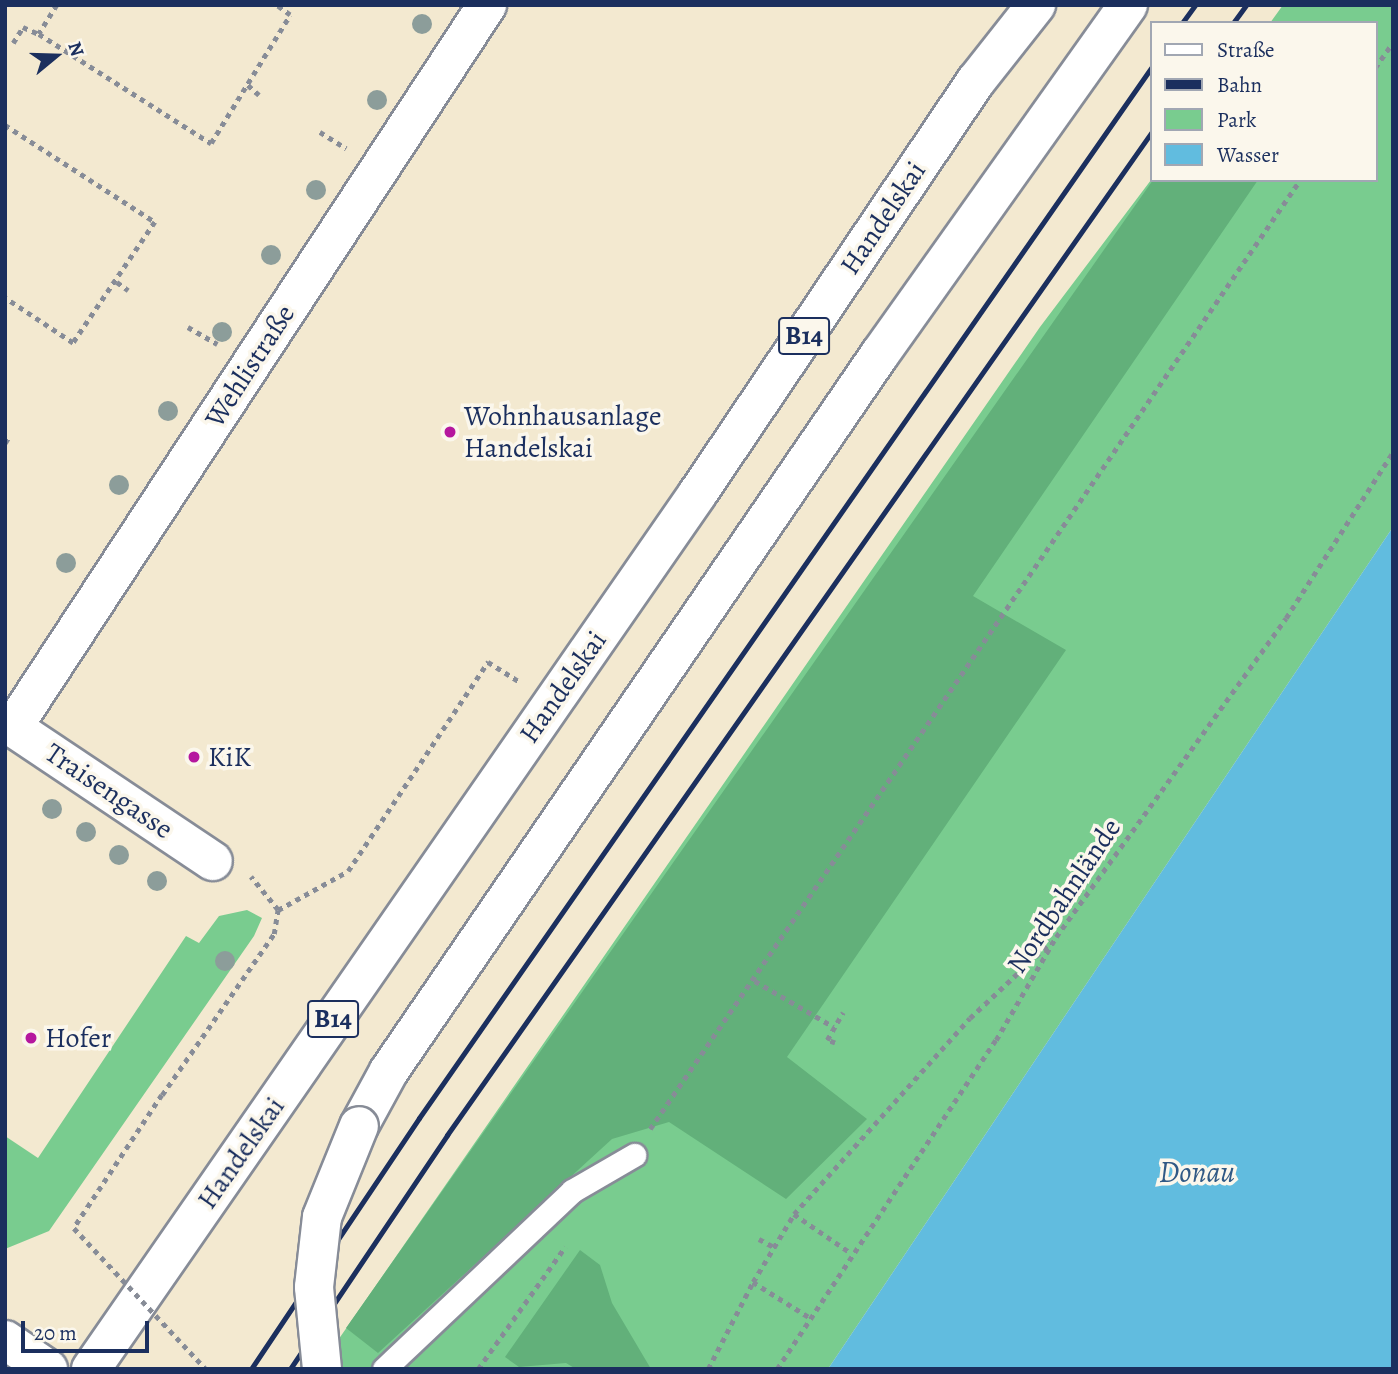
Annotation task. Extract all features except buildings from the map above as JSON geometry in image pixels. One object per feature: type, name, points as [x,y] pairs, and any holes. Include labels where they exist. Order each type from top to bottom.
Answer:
[{"type":"main road","name":"Wehlistraße","points":[[9,724],[487,5]]},
{"type":"main road","name":"Handelskai","points":[[91,1369],[552,703],[976,81],[1035,5]]},
{"type":"main road","points":[[322,1369],[314,1287],[323,1217],[359,1126],[389,1071],[880,355],[1128,5]]},
{"type":"main road","name":"Traisengasse","points":[[9,724],[212,861]]},
{"type":"main road","points":[[5,1340],[48,1369]]},
{"type":"lane","points":[[384,1369],[572,1191],[634,1155]]},
{"type":"path","points":[[39,34],[57,5]]},
{"type":"path","points":[[13,43],[23,27],[39,34],[211,143],[290,15],[276,5]]},
{"type":"path","points":[[1377,65],[1393,42]]},
{"type":"path","points":[[248,85],[259,95]]},
{"type":"path","points":[[5,125],[155,222],[117,282],[73,343],[5,298]]},
{"type":"path","points":[[651,1128],[755,981],[1299,182]]},
{"type":"path","points":[[117,282],[128,290]]},
{"type":"path","points":[[5,443],[10,435]]},
{"type":"path","name":"Nordbahnlände","points":[[778,1369],[812,1319],[851,1253],[996,1040],[1056,937],[1286,618],[1393,452]]},
{"type":"path","points":[[278,911],[348,871],[488,662],[552,703]]},
{"type":"path","points":[[206,1369],[74,1228],[274,934],[278,911],[265,890],[240,868],[212,861]]},
{"type":"path","points":[[708,1369],[753,1282],[794,1214],[970,1018],[1056,937]]},
{"type":"path","points":[[755,981],[834,1027]]},
{"type":"path","points":[[835,1043],[827,1040],[844,1012]]},
{"type":"path","points":[[794,1214],[851,1253]]},
{"type":"path","points":[[759,1239],[774,1247]]},
{"type":"path","points":[[753,1282],[812,1319]]},
{"type":"green space","points":[[1283,5],[1393,5],[1393,527],[828,1369],[318,1369],[1040,327],[1150,181],[1377,182],[1377,21],[1271,21]]},
{"type":"green space","points":[[1152,182],[1257,182],[973,596],[1066,650],[787,1057],[867,1119],[786,1199],[669,1122],[612,1139],[378,1353],[346,1328]]},
{"type":"green space","points":[[247,910],[262,918],[254,936],[49,1231],[5,1249],[5,1136],[38,1158],[186,936],[199,943],[219,916]]},
{"type":"green space","points":[[580,1250],[600,1265],[612,1303],[651,1369],[576,1369],[566,1363],[519,1367],[505,1357]]},
{"type":"water","name":"Donau","points":[[1393,527],[1393,1369],[828,1369]]},
{"type":"railway","points":[[1183,21],[1195,5]]},
{"type":"railway","points":[[1234,21],[1246,5]]},
{"type":"railway","points":[[251,1369],[419,1118],[1150,69]]},
{"type":"railway","points":[[290,1369],[447,1135],[1150,134]]},
{"type":"place","name":"Wohnhausanlage Handelskai","points":[[450,432]]},
{"type":"place","name":"KiK","points":[[194,757]]},
{"type":"place","name":"Hofer","points":[[31,1038]]}]
